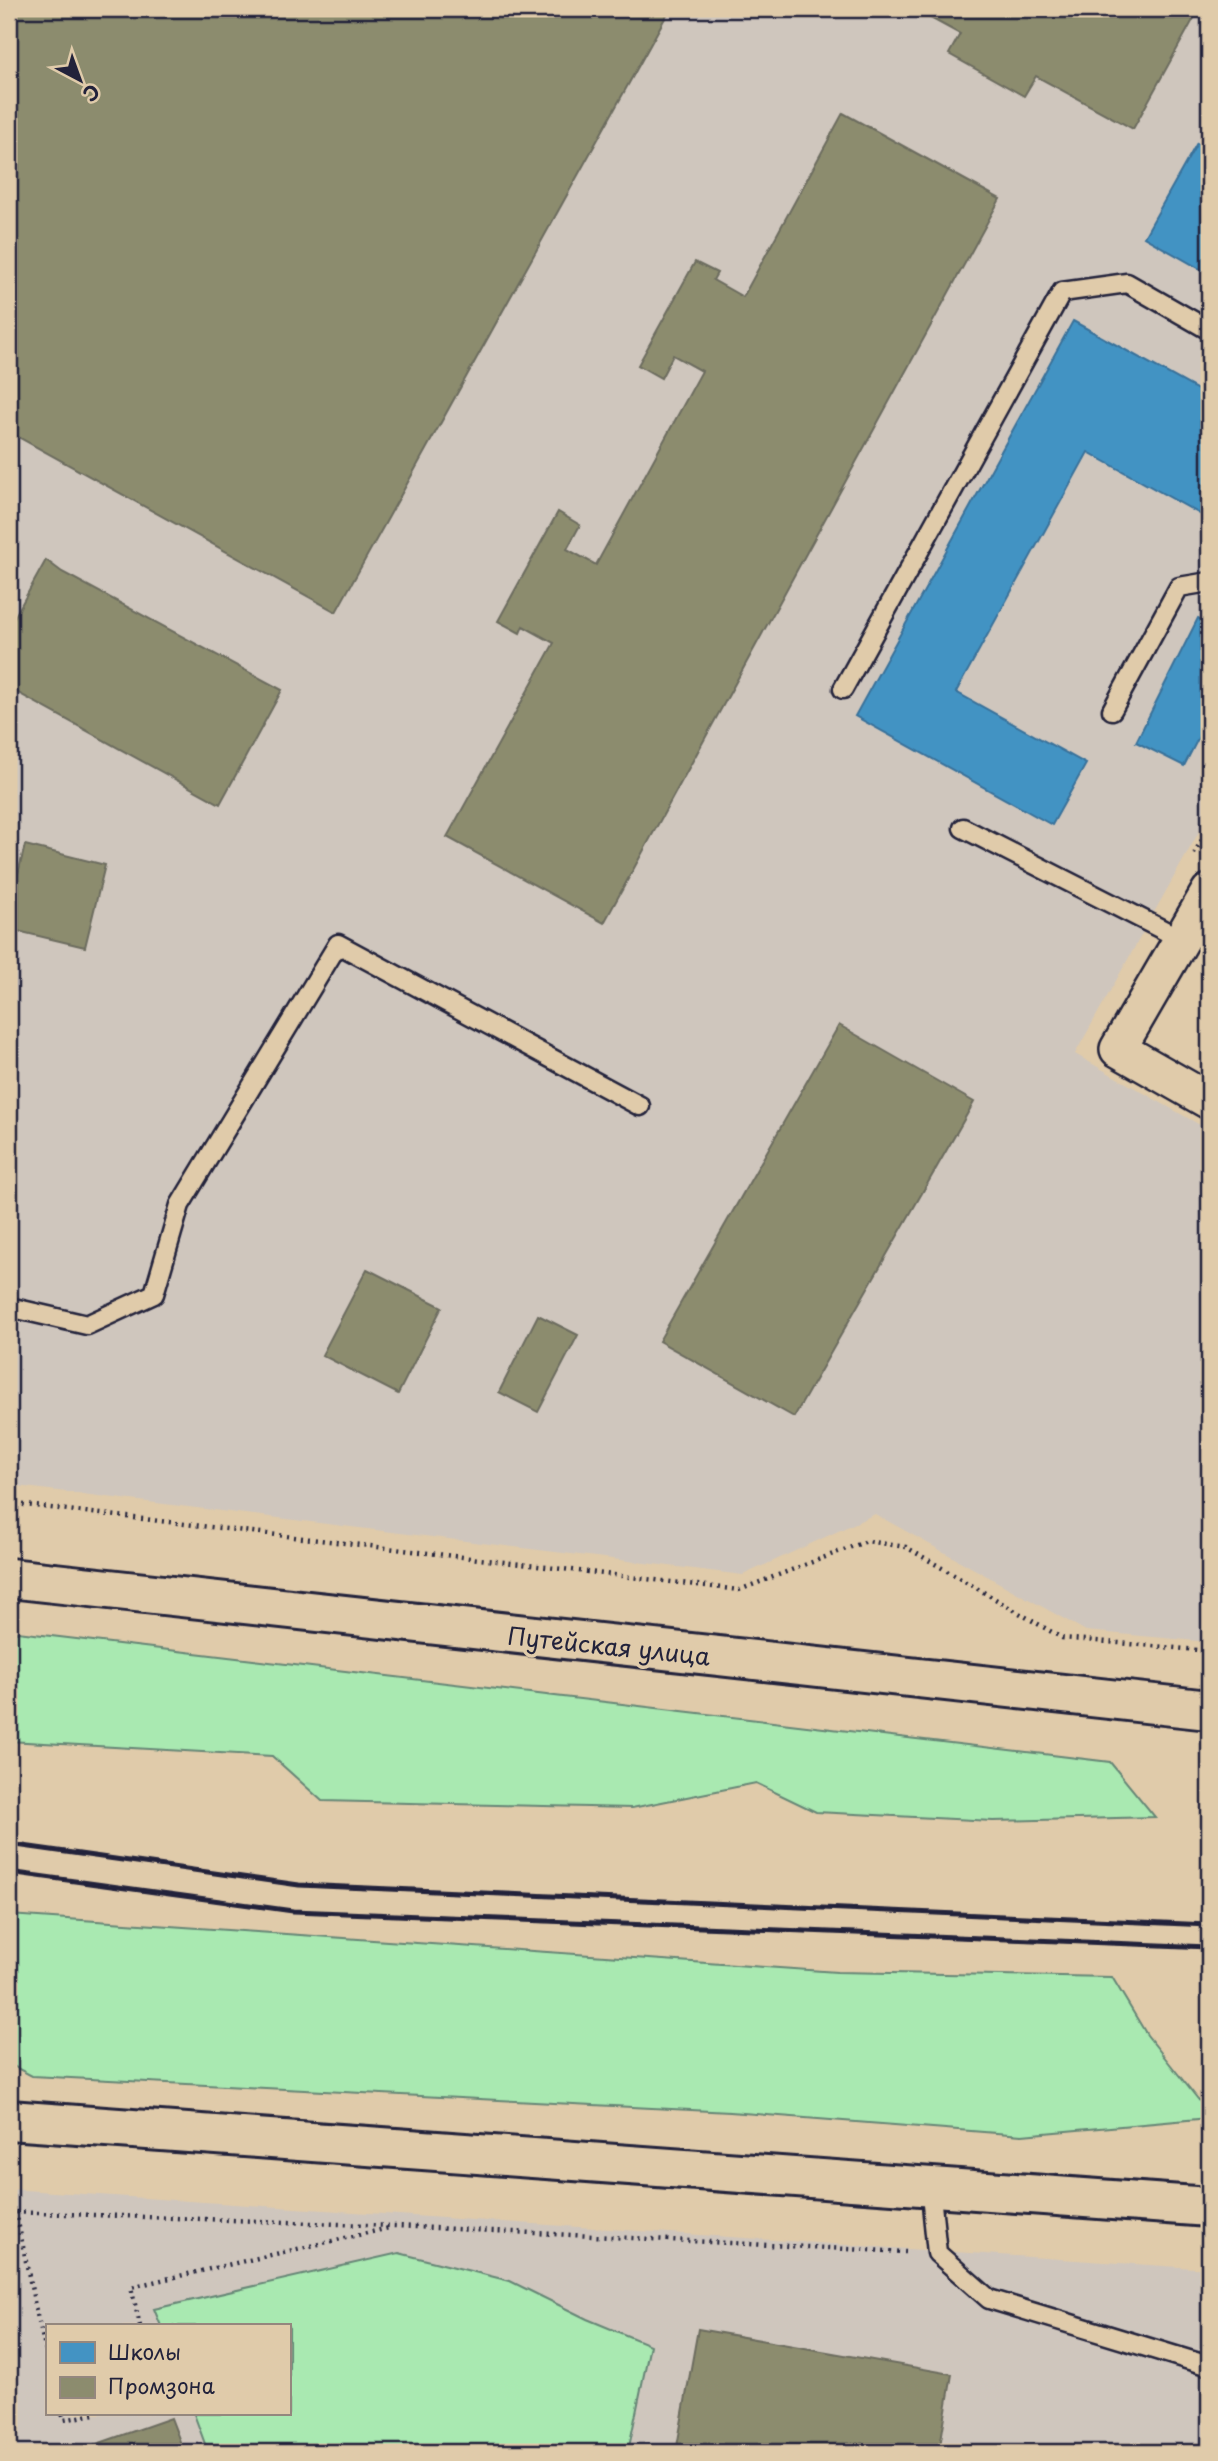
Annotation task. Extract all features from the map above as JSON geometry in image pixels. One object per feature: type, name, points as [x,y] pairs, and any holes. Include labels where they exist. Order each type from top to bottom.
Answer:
[{"type":"main road","name":"Путейская улица","points":[[9,1577],[1209,1710]]},
{"type":"main road","points":[[9,2120],[1209,2207]]},
{"type":"street","points":[[1209,892],[1118,1049],[1209,1101]]},
{"type":"lane","points":[[843,689],[1062,292],[1127,283],[1209,330]]},
{"type":"lane","points":[[1112,710],[1179,587],[1209,582]]},
{"type":"lane","points":[[963,828],[1181,939]]},
{"type":"lane","points":[[9,1307],[87,1325],[154,1294],[180,1205],[338,944],[640,1105]]},
{"type":"lane","points":[[930,2185],[937,2253],[989,2299],[1209,2366]]},
{"type":"path","points":[[9,1503],[739,1590],[866,1541],[906,1547],[1062,1638],[1209,1651]]},
{"type":"path","points":[[9,2212],[396,2226],[937,2253]]},
{"type":"path","points":[[16,2212],[46,2352]]},
{"type":"path","points":[[140,2324],[131,2287],[396,2226]]},
{"type":"path","points":[[63,2416],[64,2420],[85,2416]]},
{"type":"shaded area","points":[[9,9],[1209,9],[1209,814],[1075,1054],[1209,1130],[1209,1642],[1086,1631],[875,1514],[743,1575],[9,1485]]},
{"type":"shaded area","points":[[9,2189],[1209,2269],[1209,2452],[9,2452]]},
{"type":"green space","points":[[9,1631],[1110,1762],[1155,1817],[993,1821],[816,1812],[756,1783],[632,1808],[322,1801],[272,1756],[9,1741]]},
{"type":"green space","points":[[9,1915],[837,1972],[1112,1977],[1147,2035],[1209,2113],[1209,2118],[1022,2135],[730,2112],[32,2076],[9,2064]]},
{"type":"green space","points":[[399,2253],[510,2281],[587,2319],[650,2345],[628,2452],[208,2452],[195,2416],[290,2416],[290,2324],[160,2324],[154,2309]]},
{"type":"building: Школы","points":[[1197,143],[1209,150],[1209,274],[1144,237]]},
{"type":"building: Школы","points":[[1073,321],[1209,396],[1209,519],[1088,452],[956,692],[1086,764],[1052,825],[855,716]]},
{"type":"building: Школы","points":[[1198,618],[1209,624],[1209,717],[1184,766],[1136,742]]},
{"type":"building: Промзона","points":[[9,9],[670,9],[336,612],[9,432]]},
{"type":"building: Промзона","points":[[914,9],[1199,9],[1133,129],[1036,76],[1024,96],[949,54],[960,34]]},
{"type":"building: Промзона","points":[[843,113],[1000,199],[604,923],[447,837],[554,643],[523,626],[520,633],[498,621],[558,512],[580,525],[567,549],[596,565],[702,371],[673,355],[661,378],[638,365],[695,262],[717,273],[713,280],[743,297]]},
{"type":"building: Промзона","points":[[46,560],[62,572],[282,690],[220,804],[9,688],[9,627]]},
{"type":"building: Промзона","points":[[25,845],[105,865],[85,947],[9,929],[9,911]]},
{"type":"building: Промзона","points":[[839,1025],[974,1102],[794,1417],[659,1341]]},
{"type":"building: Промзона","points":[[367,1269],[442,1307],[398,1394],[322,1355]]},
{"type":"building: Промзона","points":[[538,1315],[578,1335],[538,1412],[499,1392]]},
{"type":"building: Промзона","points":[[698,2329],[952,2374],[939,2452],[676,2452]]},
{"type":"building: Промзона","points":[[171,2418],[184,2452],[74,2452]]},
{"type":"railway","points":[[9,1844],[299,1885],[1209,1925]]},
{"type":"railway","points":[[9,1872],[293,1911],[1209,1947]]}]
